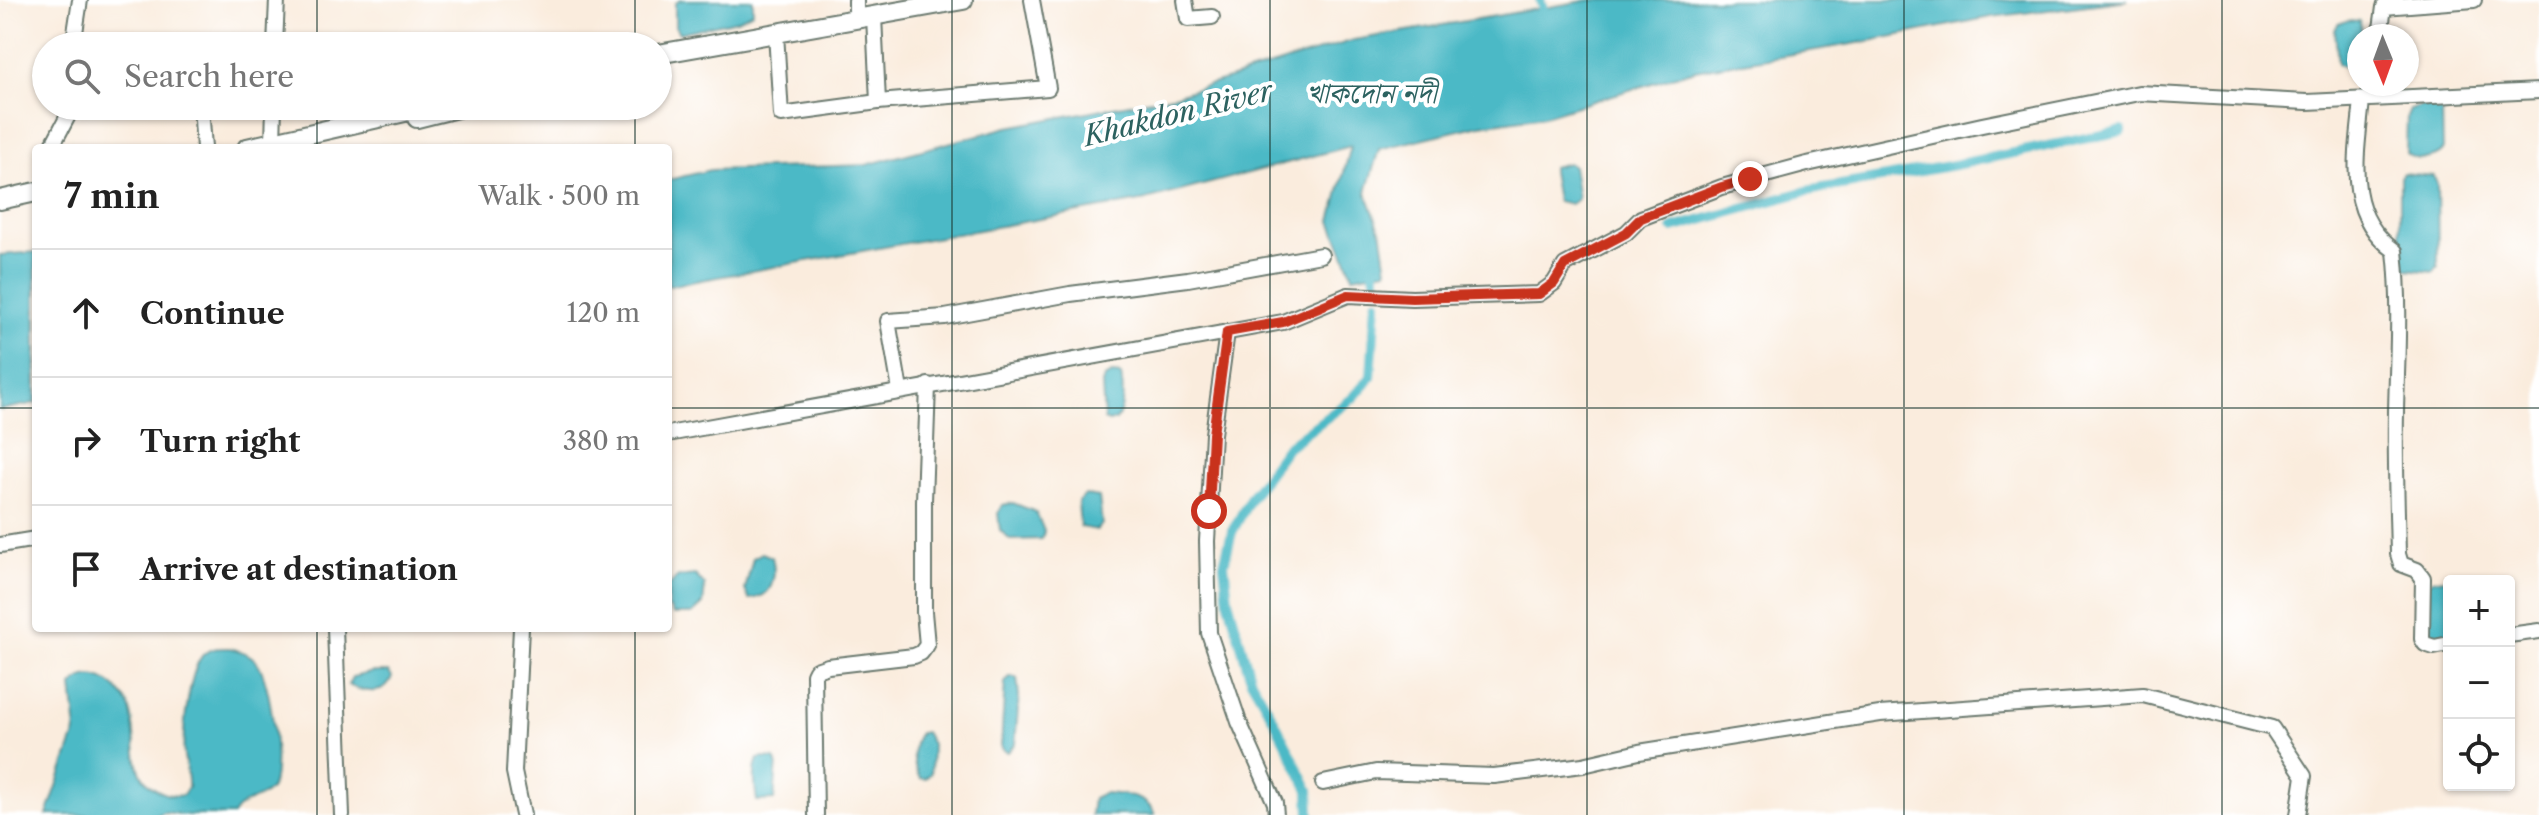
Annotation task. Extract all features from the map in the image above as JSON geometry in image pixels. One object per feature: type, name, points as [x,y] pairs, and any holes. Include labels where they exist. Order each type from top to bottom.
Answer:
[{"type":"main road","points":[[672,43],[856,5],[910,0]]},
{"type":"main road","points":[[672,52],[963,0]]},
{"type":"main road","points":[[282,144],[376,120]]},
{"type":"main road","points":[[283,144],[398,120]]},
{"type":"main road","points":[[0,200],[32,192]]},
{"type":"main road","points":[[0,208],[32,192]]},
{"type":"street","points":[[75,32],[80,0]]},
{"type":"street","points":[[276,32],[277,0]]},
{"type":"street","points":[[776,33],[781,115],[878,102],[1048,88],[1032,0]]},
{"type":"street","points":[[1185,0],[1188,19],[1212,17]]},
{"type":"street","points":[[2382,24],[2384,7],[2474,0]]},
{"type":"street","points":[[874,16],[878,102]]},
{"type":"street","points":[[2419,91],[2539,91]]},
{"type":"street","points":[[672,433],[1283,322],[1348,295],[1412,298],[1539,294],[1554,283],[1565,265],[1626,233],[1641,218],[1722,187],[1807,164],[2139,93],[2307,102],[2362,100],[2374,96]]},
{"type":"street","points":[[2362,100],[2356,171],[2360,210],[2384,243],[2395,251],[2397,270],[2398,554],[2401,564],[2417,570],[2423,578],[2422,639],[2425,644],[2434,647],[2443,645]]},
{"type":"street","points":[[53,144],[66,120]]},
{"type":"street","points":[[202,120],[204,144]]},
{"type":"street","points":[[275,120],[278,144]]},
{"type":"street","points":[[900,390],[888,321],[945,317],[1321,255]]},
{"type":"street","points":[[1227,332],[1213,434],[1207,541],[1209,633],[1211,648],[1275,803],[1276,815]]},
{"type":"street","points":[[816,815],[816,670],[914,656],[927,645],[924,501],[928,385]]},
{"type":"street","points":[[0,545],[32,540]]},
{"type":"street","points":[[2515,634],[2539,631]]},
{"type":"street","points":[[335,632],[342,815]]},
{"type":"street","points":[[521,632],[514,772],[523,815]]},
{"type":"street","points":[[1323,783],[1376,772],[1494,776],[1583,765],[1639,752],[1880,714],[2143,695],[2272,728],[2304,776],[2298,815]]},
{"type":"water","points":[[681,0],[753,0],[753,12],[737,20],[679,33],[675,26],[675,3]]},
{"type":"water","name":"খাকদোন নদী","points":[[1590,0],[2128,0],[1991,17],[1695,70],[1544,116],[1480,125],[1379,149],[1366,192],[1382,235],[1387,270],[1353,276],[1331,221],[1351,146],[1146,200],[672,285],[672,179],[710,170],[866,165],[1008,127],[1177,95],[1354,40]]},
{"type":"water","points":[[2349,20],[2359,21],[2360,24],[2347,24],[2347,67],[2338,64],[2335,30],[2338,24]]},
{"type":"water","points":[[2430,103],[2438,104],[2442,110],[2443,151],[2430,158],[2414,158],[2406,153],[2407,117],[2410,110]]},
{"type":"water","points":[[1568,163],[1573,166],[1578,199],[1571,204],[1557,201],[1552,171],[1552,167]]},
{"type":"water","points":[[2403,173],[2433,176],[2437,183],[2438,266],[2434,272],[2406,269],[2400,259],[2400,177]]},
{"type":"water","points":[[32,252],[32,404],[0,410],[0,255]]},
{"type":"water","points":[[1112,374],[1121,375],[1123,399],[1116,420],[1109,422],[1104,420],[1102,384],[1104,378]]},
{"type":"water","points":[[1085,495],[1099,497],[1102,524],[1097,530],[1080,527],[1078,502]]},
{"type":"water","points":[[1013,503],[1036,512],[1044,531],[1042,539],[1010,540],[1000,530],[998,513],[1002,505]]},
{"type":"water","points":[[762,553],[772,557],[773,579],[768,591],[749,599],[745,590],[753,558]]},
{"type":"water","points":[[695,575],[705,585],[703,604],[692,614],[672,612],[672,583],[677,577]]},
{"type":"water","points":[[2443,580],[2443,638],[2429,637],[2429,582]]},
{"type":"water","points":[[230,648],[245,653],[257,662],[267,686],[275,761],[275,776],[269,791],[243,805],[233,815],[164,812],[155,815],[47,815],[74,737],[76,723],[72,686],[89,676],[98,677],[115,687],[131,713],[136,757],[143,777],[149,785],[162,792],[183,795],[188,787],[184,733],[195,671],[199,660],[208,651]]},
{"type":"water","points":[[388,672],[392,677],[385,688],[361,690],[348,685],[352,677]]},
{"type":"water","points":[[1011,676],[1017,678],[1019,696],[1015,744],[1008,752],[1001,746],[1005,682]]},
{"type":"water","points":[[925,732],[932,744],[931,773],[925,779],[917,773],[914,756],[917,738]]},
{"type":"water","points":[[758,759],[775,759],[777,763],[774,800],[757,801],[755,769]]},
{"type":"water","points":[[1103,793],[1140,800],[1155,815],[1091,815],[1093,798]]},
{"type":"waterway","points":[[1540,0],[1546,19]]},
{"type":"waterway","points":[[1673,228],[1807,191],[2122,131]]},
{"type":"waterway","points":[[1372,259],[1376,285]]},
{"type":"waterway","points":[[1310,815],[1309,790],[1251,680],[1228,599],[1224,564],[1232,532],[1251,497],[1287,447],[1353,398],[1371,377],[1376,302]]},
{"type":"route","points":[[1209,511],[1213,434],[1227,332],[1283,322],[1348,295],[1412,298],[1539,294],[1554,283],[1565,265],[1626,233],[1641,218],[1750,179]]},
{"type":"water label","name":"Khakdon River","points":[[1178,113]]}]
